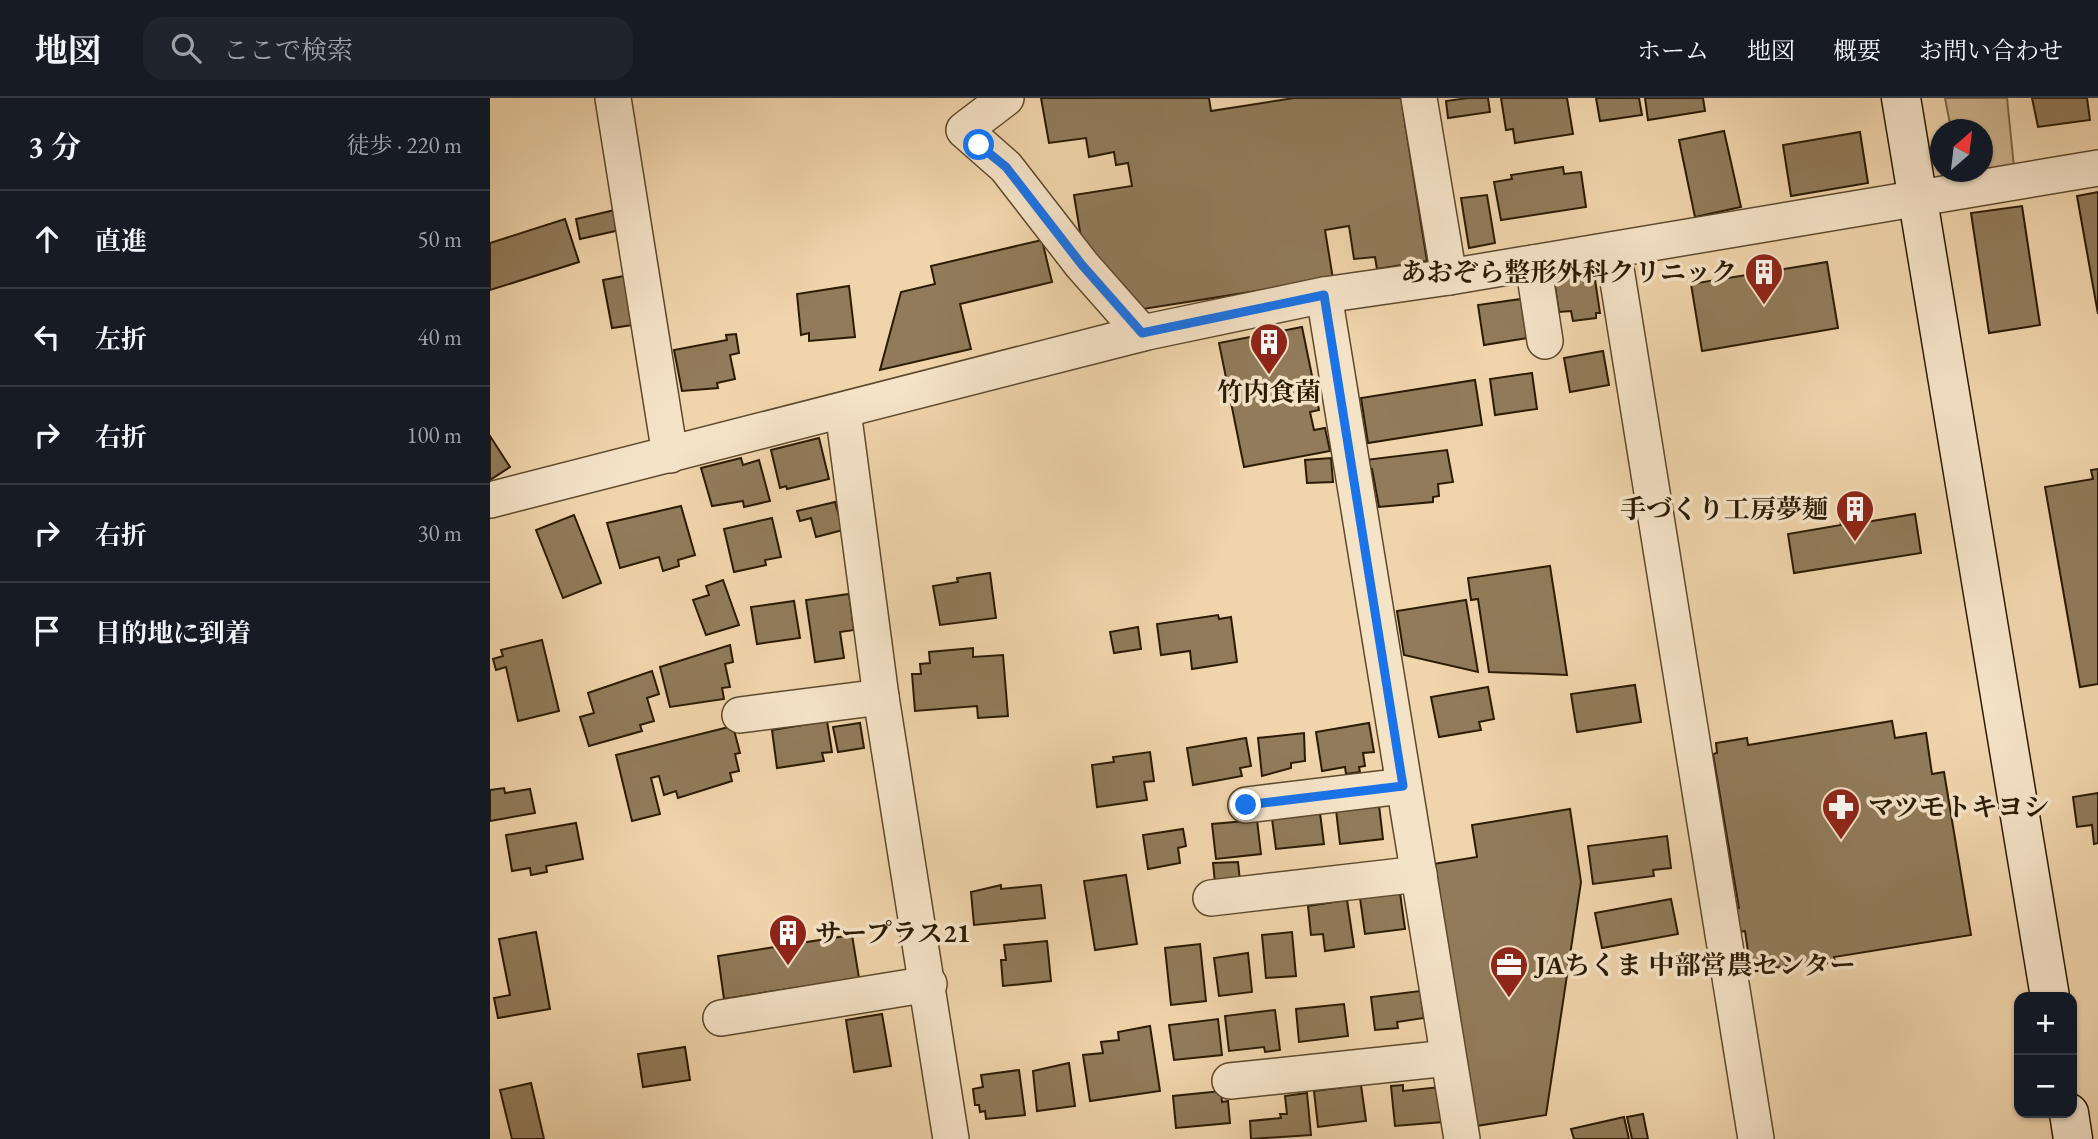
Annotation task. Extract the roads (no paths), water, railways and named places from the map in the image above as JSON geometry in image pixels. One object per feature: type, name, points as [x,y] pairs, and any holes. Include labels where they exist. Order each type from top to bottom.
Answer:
[{"type":"street","points":[[613,98],[670,455]]},
{"type":"street","points":[[1006,98],[964,130],[1006,167],[1082,265],[1142,333]]},
{"type":"street","points":[[1419,98],[1449,277]]},
{"type":"street","points":[[1901,98],[2049,992]]},
{"type":"street","points":[[490,500],[1142,333],[1324,295],[1449,277],[2098,168]]},
{"type":"street","points":[[1612,250],[1756,1139]]},
{"type":"street","points":[[1533,263],[1545,341]]},
{"type":"street","points":[[1324,295],[1462,1139]]},
{"type":"street","points":[[842,411],[881,697],[929,984],[951,1139]]},
{"type":"street","points":[[740,715],[881,697]]},
{"type":"street","points":[[1246,805],[1403,786]]},
{"type":"street","points":[[1211,898],[1419,874]]},
{"type":"street","points":[[721,1018],[929,984]]},
{"type":"street","points":[[1230,1080],[1448,1058]]},
{"type":"street","points":[[2070,1118],[2073,1139]]},
{"type":"place","name":"あおぞら整形外科クリニック","points":[[1764,306]]},
{"type":"place","name":"竹内食菌","points":[[1269,376]]},
{"type":"place","name":"手づくり工房夢麺","points":[[1855,543]]},
{"type":"place","name":"マツモトキヨシ","points":[[1841,841]]},
{"type":"place","name":"サープラス21","points":[[788,967]]},
{"type":"place","name":"JAちくま 中部営農センター","points":[[1509,999]]}]
